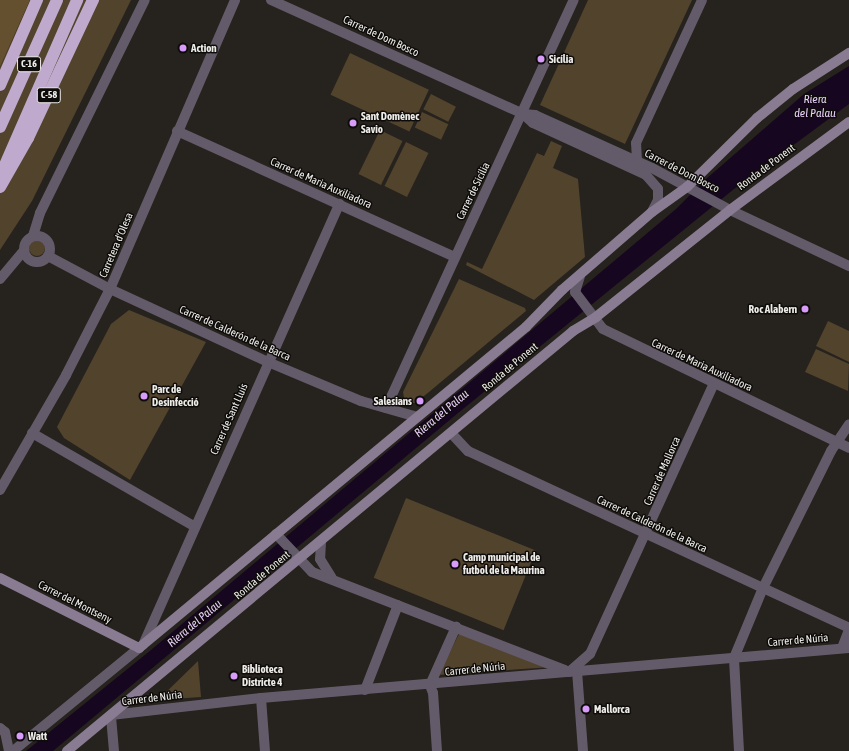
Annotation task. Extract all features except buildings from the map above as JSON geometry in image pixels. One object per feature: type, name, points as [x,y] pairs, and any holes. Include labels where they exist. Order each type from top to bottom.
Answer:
[{"type":"highway","points":[[0,85],[38,0]]},
{"type":"highway","name":"C-16","points":[[0,127],[57,0]]},
{"type":"highway","name":"C-16","points":[[0,177],[77,0]]},
{"type":"highway","name":"C-58","points":[[0,187],[28,138],[93,0]]},
{"type":"main road","name":"Ronda de Ponent","points":[[141,646],[277,535],[526,327],[562,290],[580,276],[652,212],[687,187],[720,152],[787,94],[849,52]]},
{"type":"main road","name":"Ronda de Ponent","points":[[67,751],[297,556],[320,542],[593,314],[849,122]]},
{"type":"main road","name":"Carrer del Montseny","points":[[0,578],[141,646]]},
{"type":"street","points":[[0,279],[24,250],[26,241],[33,236],[47,199],[145,0]]},
{"type":"street","name":"Carretera d'Olesa","points":[[0,490],[66,375],[110,289],[177,131],[235,0]]},
{"type":"street","name":"Carrer de Dom Bosco","points":[[271,0],[292,4],[523,114],[533,122],[646,175],[658,189],[658,200],[652,212]]},
{"type":"street","points":[[637,161],[636,143],[702,0]]},
{"type":"street","name":"Carrer de Sicília","points":[[386,408],[455,257],[523,114],[572,1]]},
{"type":"street","name":"Carrer de Dom Bosco","points":[[523,114],[535,115],[637,161],[730,210],[849,266]]},
{"type":"street","name":"Carrer de Maria Auxiliadora","points":[[177,131],[455,257]]},
{"type":"street","name":"Carrer de Sant Lluís","points":[[141,646],[339,204]]},
{"type":"street","points":[[24,250],[31,261],[41,262],[48,256],[50,247],[48,241],[41,236],[33,236]]},
{"type":"street","name":"Carrer de Calderón de la Barca","points":[[48,256],[110,289],[268,362],[361,401],[417,417]]},
{"type":"street","name":"Carrer de Maria Auxiliadora","points":[[580,276],[575,292],[603,329],[616,338],[849,448]]},
{"type":"street","name":"Carrer de Mallorca","points":[[573,671],[590,654],[646,535],[714,383]]},
{"type":"street","points":[[394,393],[401,409],[417,417]]},
{"type":"street","points":[[739,751],[734,658],[763,588],[831,451],[838,444],[849,424]]},
{"type":"street","points":[[32,433],[194,526]]},
{"type":"street","name":"Carrer de Calderón de la Barca","points":[[451,433],[468,452],[849,629]]},
{"type":"street","points":[[277,535],[312,572],[332,578],[398,605],[573,671],[583,751]]},
{"type":"street","points":[[320,542],[320,559],[332,578]]},
{"type":"street","points":[[364,690],[398,605]]},
{"type":"street","points":[[437,751],[433,693],[430,685],[456,627]]},
{"type":"street","name":"Carrer de Núria","points":[[111,715],[261,698],[430,685],[573,671],[845,648],[849,629]]},
{"type":"street","name":"Ronda de Ponent","points":[[13,751],[141,646]]},
{"type":"street","points":[[590,654],[593,662],[600,669]]},
{"type":"street","points":[[261,698],[265,751]]},
{"type":"street","points":[[111,715],[114,751]]},
{"type":"street","points":[[0,728],[5,732],[8,751]]},
{"type":"shaded area","points":[[0,0],[30,0],[0,67]]},
{"type":"shaded area","points":[[30,0],[131,0],[32,201],[0,250],[0,67]]},
{"type":"shaded area","points":[[588,0],[692,0],[625,144],[540,105]]},
{"type":"shaded area","points":[[350,53],[429,90],[409,131],[331,95]]},
{"type":"shaded area","points":[[431,94],[456,107],[448,122],[423,109]]},
{"type":"shaded area","points":[[422,112],[448,124],[441,140],[415,127]]},
{"type":"shaded area","points":[[380,130],[402,141],[381,185],[359,174]]},
{"type":"shaded area","points":[[551,141],[562,146],[553,168],[578,179],[585,257],[534,300],[466,265],[467,262],[482,269],[537,153],[544,156]]},
{"type":"shaded area","points":[[406,142],[428,153],[407,197],[385,186]]},
{"type":"shaded area","points":[[34,240],[40,240],[45,245],[43,254],[40,256],[34,256],[29,251],[29,245]]},
{"type":"shaded area","points":[[459,279],[525,308],[526,311],[415,403],[408,403],[404,398],[403,392]]},
{"type":"shaded area","points":[[129,310],[206,342],[130,480],[64,438],[57,427],[111,324]]},
{"type":"shaded area","points":[[828,321],[849,331],[849,362],[816,346]]},
{"type":"shaded area","points":[[816,349],[849,364],[848,391],[805,372]]},
{"type":"shaded area","name":"Camp municipal de futbol de la Maurina","points":[[406,498],[536,550],[504,630],[374,578]]},
{"type":"shaded area","points":[[459,634],[552,667],[438,675]]},
{"type":"shaded area","points":[[198,661],[201,697],[158,700]]},
{"type":"water","name":"Riera del Palau","points":[[849,66],[849,104],[734,189],[458,413],[53,751],[26,751],[151,650],[676,209],[706,179],[804,94]]},
{"type":"place","name":"Action","points":[[183,48]]},
{"type":"place","name":"Sicília","points":[[541,59]]},
{"type":"place","name":"Sant Domènec Savio","points":[[353,123]]},
{"type":"place","name":"Roc Alabern","points":[[805,309]]},
{"type":"place","name":"Parc de Desinfecció","points":[[144,396]]},
{"type":"place","name":"Salesians","points":[[420,401]]},
{"type":"place","name":"Camp municipal de futbol de la Maurina","points":[[455,564]]},
{"type":"place","name":"Biblioteca Districte 4","points":[[234,676]]},
{"type":"place","name":"Mallorca","points":[[586,709]]},
{"type":"place","name":"Watt","points":[[20,736]]}]
